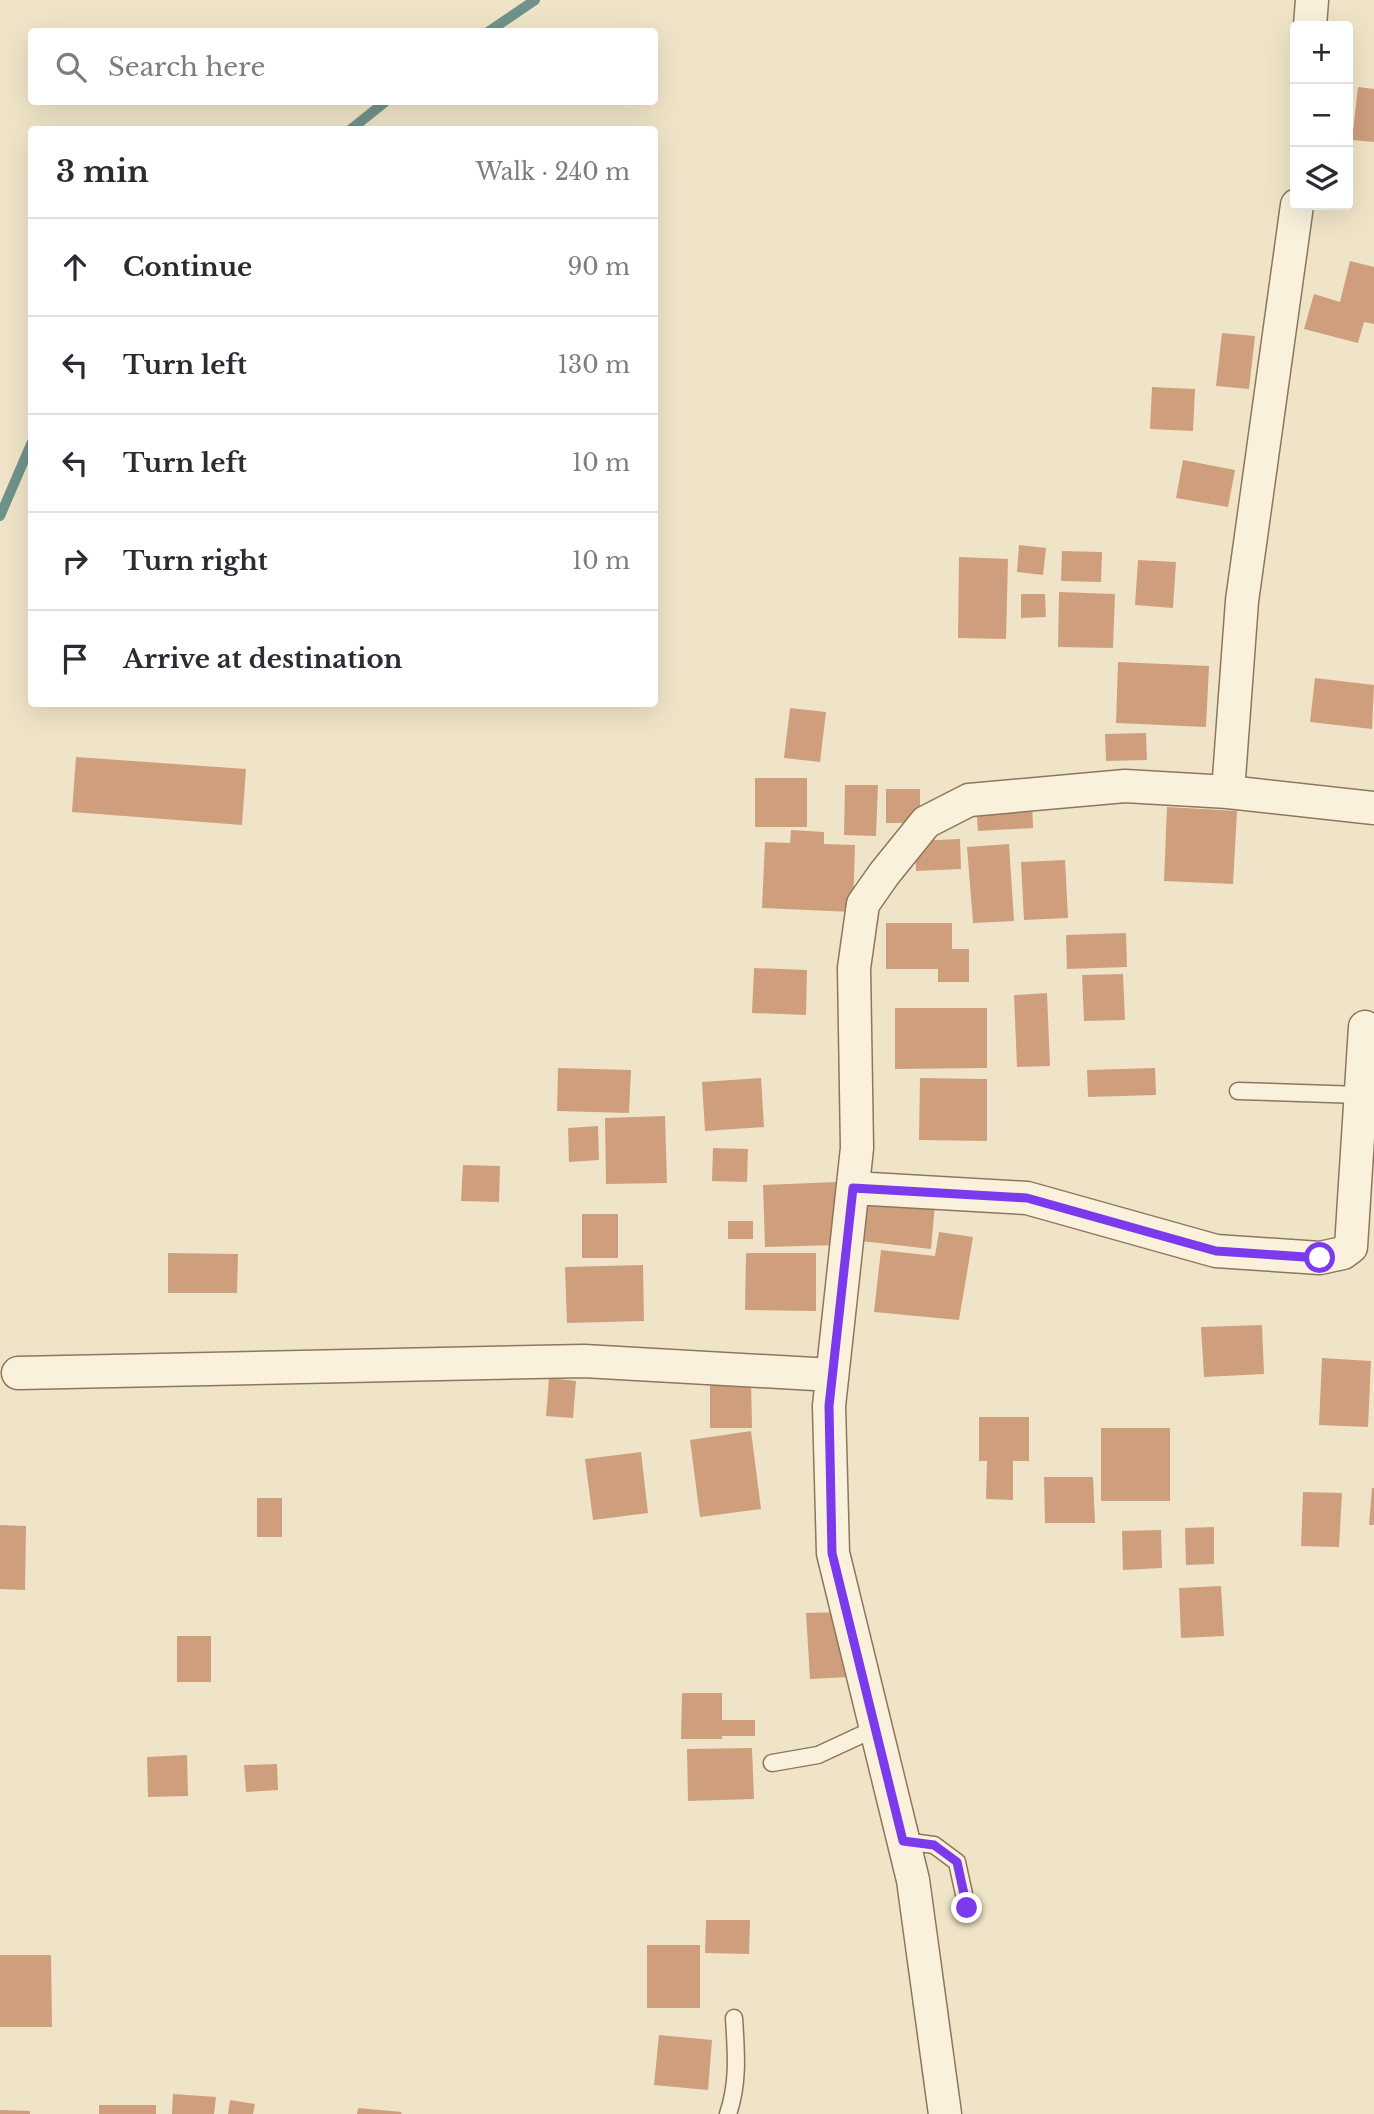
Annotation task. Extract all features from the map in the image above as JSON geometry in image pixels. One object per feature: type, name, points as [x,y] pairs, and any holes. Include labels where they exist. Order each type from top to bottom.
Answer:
[{"type":"street","points":[[1310,21],[1312,0]]},
{"type":"street","points":[[1228,792],[1242,601],[1296,210]]},
{"type":"street","points":[[944,2114],[913,1880],[832,1553],[829,1406],[857,1148],[854,968],[863,904],[926,822],[969,800],[1125,786],[1228,792],[1374,808]]},
{"type":"street","points":[[853,1188],[1027,1198],[1216,1251],[1320,1258],[1343,1253],[1351,1247],[1365,1027]]},
{"type":"street","points":[[18,1373],[584,1361],[832,1375]]},
{"type":"lane","points":[[1238,1091],[1360,1095]]},
{"type":"lane","points":[[772,1763],[818,1755],[874,1729]]},
{"type":"lane","points":[[903,1841],[934,1845],[957,1862],[967,1908]]},
{"type":"lane","points":[[728,2114],[734,2097],[737,2067],[734,2018]]},
{"type":"building","points":[[1358,87],[1374,89],[1374,142],[1353,140]]},
{"type":"building","points":[[1350,261],[1374,267],[1374,324],[1364,322],[1358,343],[1304,329],[1314,294],[1340,302]]},
{"type":"building","points":[[1222,333],[1255,336],[1249,389],[1216,386]]},
{"type":"building","points":[[1152,387],[1195,389],[1193,431],[1150,429]]},
{"type":"building","points":[[1183,460],[1235,470],[1228,507],[1176,498]]},
{"type":"building","points":[[1019,545],[1046,548],[1043,575],[1017,572]]},
{"type":"building","points":[[1062,551],[1102,552],[1101,582],[1061,581]]},
{"type":"building","points":[[959,557],[1008,559],[1006,639],[958,638]]},
{"type":"building","points":[[1138,560],[1176,562],[1173,608],[1135,605]]},
{"type":"building","points":[[1059,592],[1115,594],[1113,648],[1058,647]]},
{"type":"building","points":[[1021,594],[1045,594],[1046,617],[1021,618]]},
{"type":"building","points":[[1118,662],[1209,666],[1206,727],[1116,723]]},
{"type":"building","points":[[1315,678],[1374,685],[1372,729],[1310,722]]},
{"type":"building","points":[[790,708],[826,712],[820,762],[784,758]]},
{"type":"building","points":[[1146,733],[1147,760],[1106,761],[1105,734]]},
{"type":"building","points":[[76,757],[246,769],[242,825],[72,812]]},
{"type":"building","points":[[755,778],[807,778],[807,827],[755,827]]},
{"type":"building","points":[[845,785],[878,785],[876,836],[844,835]]},
{"type":"building","points":[[886,789],[920,789],[920,823],[886,823]]},
{"type":"building","points":[[1032,799],[1033,828],[978,831],[976,802]]},
{"type":"building","points":[[1167,807],[1237,811],[1233,884],[1164,881]]},
{"type":"building","points":[[791,830],[824,832],[824,844],[855,845],[853,912],[762,908],[765,842],[790,843]]},
{"type":"building","points":[[960,839],[961,869],[916,871],[915,841]]},
{"type":"building","points":[[1009,844],[1014,921],[973,923],[967,847]]},
{"type":"building","points":[[1065,860],[1068,918],[1024,920],[1021,862]]},
{"type":"building","points":[[886,923],[952,923],[952,949],[969,949],[969,982],[938,982],[938,969],[886,969]]},
{"type":"building","points":[[1126,933],[1127,967],[1067,969],[1066,935]]},
{"type":"building","points":[[754,968],[807,970],[806,1015],[752,1013]]},
{"type":"building","points":[[1123,974],[1125,1020],[1084,1021],[1082,975]]},
{"type":"building","points":[[1047,993],[1050,1066],[1017,1067],[1014,995]]},
{"type":"building","points":[[895,1008],[987,1008],[987,1068],[895,1069]]},
{"type":"building","points":[[558,1068],[631,1070],[629,1113],[557,1111]]},
{"type":"building","points":[[1155,1068],[1156,1095],[1088,1097],[1087,1070]]},
{"type":"building","points":[[761,1078],[764,1127],[705,1131],[702,1082]]},
{"type":"building","points":[[920,1078],[987,1079],[987,1141],[919,1140]]},
{"type":"building","points":[[665,1116],[667,1183],[606,1184],[605,1118]]},
{"type":"building","points":[[598,1126],[599,1160],[569,1162],[568,1128]]},
{"type":"building","points":[[713,1148],[748,1149],[747,1182],[712,1181]]},
{"type":"building","points":[[463,1165],[500,1166],[499,1202],[461,1201]]},
{"type":"building","points":[[836,1182],[839,1245],[765,1247],[763,1185]]},
{"type":"building","points":[[866,1196],[935,1204],[931,1249],[861,1241]]},
{"type":"building","points":[[582,1214],[618,1214],[618,1258],[582,1258]]},
{"type":"building","points":[[728,1221],[753,1221],[753,1239],[728,1239]]},
{"type":"building","points":[[939,1232],[973,1237],[959,1320],[874,1312],[881,1250],[935,1256]]},
{"type":"building","points":[[168,1253],[238,1254],[237,1293],[168,1293]]},
{"type":"building","points":[[746,1253],[816,1253],[816,1311],[745,1310]]},
{"type":"building","points":[[643,1265],[644,1321],[567,1323],[565,1267]]},
{"type":"building","points":[[1262,1325],[1264,1374],[1204,1377],[1201,1327]]},
{"type":"building","points":[[1322,1358],[1371,1361],[1368,1427],[1319,1425]]},
{"type":"building","points":[[549,1378],[576,1381],[573,1418],[546,1416]]},
{"type":"building","points":[[751,1378],[752,1428],[710,1428],[710,1379]]},
{"type":"building","points":[[979,1417],[1029,1417],[1029,1461],[1013,1461],[1013,1500],[986,1499],[987,1461],[979,1461]]},
{"type":"building","points":[[1101,1428],[1170,1428],[1170,1501],[1101,1501]]},
{"type":"building","points":[[751,1431],[761,1509],[700,1517],[690,1440]]},
{"type":"building","points":[[641,1452],[648,1513],[593,1520],[585,1459]]},
{"type":"building","points":[[1044,1477],[1093,1477],[1095,1523],[1045,1523]]},
{"type":"building","points":[[1372,1488],[1374,1525],[1369,1525]]},
{"type":"building","points":[[1303,1492],[1342,1493],[1339,1547],[1301,1546]]},
{"type":"building","points":[[257,1498],[282,1498],[282,1537],[257,1537]]},
{"type":"building","points":[[0,1525],[26,1526],[25,1590],[0,1589]]},
{"type":"building","points":[[1214,1527],[1214,1564],[1186,1565],[1185,1528]]},
{"type":"building","points":[[1161,1530],[1162,1568],[1123,1570],[1122,1531]]},
{"type":"building","points":[[1221,1586],[1224,1636],[1181,1638],[1179,1588]]},
{"type":"building","points":[[845,1612],[848,1677],[810,1679],[806,1613]]},
{"type":"building","points":[[177,1636],[211,1636],[211,1682],[177,1682]]},
{"type":"building","points":[[682,1693],[722,1693],[722,1720],[755,1720],[755,1736],[681,1739]]},
{"type":"building","points":[[752,1748],[754,1799],[688,1801],[687,1749]]},
{"type":"building","points":[[187,1755],[188,1796],[148,1797],[147,1757]]},
{"type":"building","points":[[277,1764],[278,1790],[246,1792],[244,1765]]},
{"type":"building","points":[[706,1920],[750,1920],[749,1954],[705,1953]]},
{"type":"building","points":[[647,1945],[700,1945],[700,2008],[647,2008]]},
{"type":"building","points":[[0,1955],[51,1955],[52,2027],[0,2027]]},
{"type":"building","points":[[659,2035],[712,2040],[708,2090],[654,2085]]},
{"type":"building","points":[[173,2094],[216,2097],[214,2114],[172,2114]]},
{"type":"building","points":[[230,2100],[255,2104],[253,2114],[228,2114]]},
{"type":"building","points":[[99,2105],[156,2105],[156,2114],[99,2114]]},
{"type":"building","points":[[358,2108],[402,2112],[357,2114]]},
{"type":"building","points":[[0,2110],[30,2111],[30,2114],[0,2114]]},
{"type":"waterway","points":[[494,28],[535,0]]},
{"type":"waterway","points":[[355,126],[381,105]]},
{"type":"waterway","points":[[0,516],[28,451]]},
{"type":"route","points":[[967,1908],[957,1862],[934,1845],[903,1841],[832,1553],[829,1406],[853,1188],[1027,1198],[1216,1251],[1320,1258]]}]
